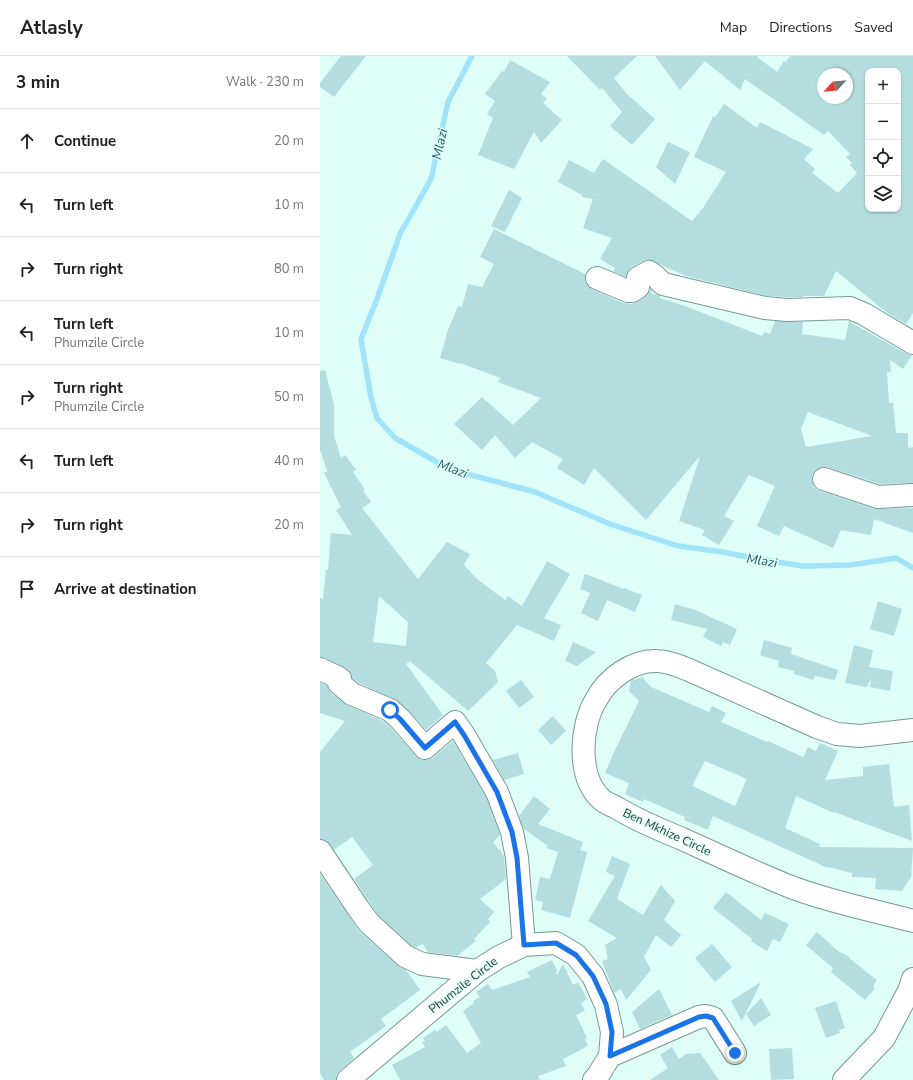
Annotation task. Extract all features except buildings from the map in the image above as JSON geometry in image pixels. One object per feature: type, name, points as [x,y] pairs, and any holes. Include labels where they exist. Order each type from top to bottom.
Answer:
[{"type":"street","points":[[597,278],[628,292],[638,287],[638,278],[649,272],[663,284],[765,308],[787,310],[850,308],[864,314],[913,343]]},
{"type":"street","points":[[824,479],[878,497],[913,495]]},
{"type":"street","name":"Ben Mkhize Circle","points":[[913,730],[860,736],[837,734],[817,727],[689,670],[668,663],[656,661],[641,664],[622,672],[607,684],[595,700],[586,725],[584,747],[584,769],[591,786],[601,799],[636,819],[790,886],[824,898],[913,921]]},
{"type":"street","points":[[320,669],[338,677],[340,679],[339,682],[352,694],[390,710],[400,719],[425,748],[455,722],[497,792],[512,832],[517,858],[524,945]]},
{"type":"street","points":[[320,850],[369,923],[405,956],[422,964],[477,971]]},
{"type":"street","name":"Phumzile Circle","points":[[348,1080],[477,971],[499,957],[524,945],[556,943],[576,955],[593,976],[606,1004],[612,1032],[610,1056],[598,1077],[594,1080]]},
{"type":"street","points":[[844,1080],[884,1038],[909,991],[913,979]]},
{"type":"street","points":[[610,1056],[699,1017],[706,1016],[713,1018],[735,1053]]},
{"type":"waterway","name":"Mlazi","points":[[472,56],[448,102],[431,179],[400,234],[361,339],[371,398],[377,418],[395,438],[449,469],[535,492],[610,524],[678,546],[803,566],[851,565],[896,558],[913,568]]},
{"type":"route","points":[[390,710],[414,734],[425,748],[446,732],[455,722],[464,735],[497,792],[512,832],[517,858],[524,945],[556,943],[576,955],[593,976],[606,1004],[612,1032],[610,1056],[699,1017],[706,1016],[713,1018],[735,1053]]}]
